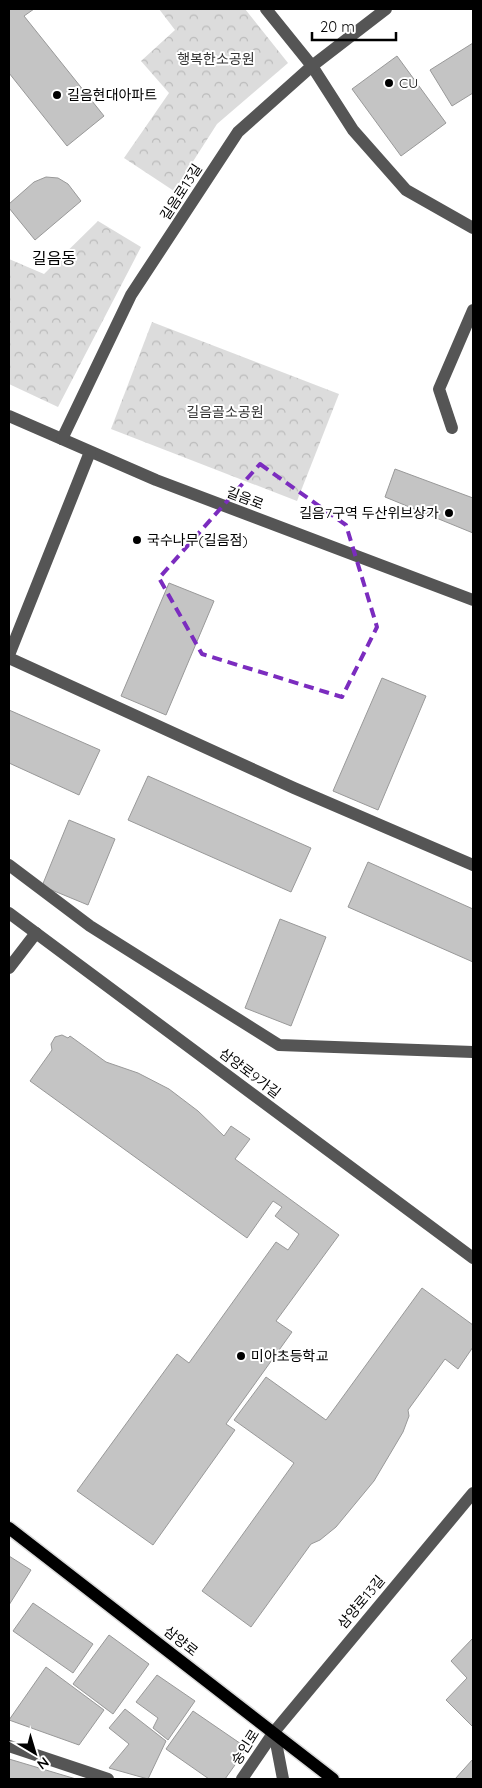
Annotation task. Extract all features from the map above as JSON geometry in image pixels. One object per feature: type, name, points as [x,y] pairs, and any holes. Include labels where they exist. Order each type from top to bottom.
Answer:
[{"type":"main road","name":"삼양로","points":[[9,1528],[333,1779]]},
{"type":"street","points":[[266,9],[312,66],[353,130],[406,190],[473,228]]},
{"type":"street","name":"길음로13길","points":[[62,439],[131,295],[238,132],[312,66],[386,9]]},
{"type":"street","points":[[452,428],[439,389],[473,310]]},
{"type":"street","name":"길음로","points":[[9,416],[156,480],[473,600]]},
{"type":"street","points":[[90,452],[9,656],[294,788],[473,865]]},
{"type":"street","points":[[9,865],[90,926],[279,1045],[473,1052]]},
{"type":"street","name":"삼양로9가길","points":[[9,912],[473,1258]]},
{"type":"street","points":[[9,968],[36,932]]},
{"type":"street","name":"삼양로13길","points":[[274,1732],[473,1492]]},
{"type":"street","points":[[274,1732],[283,1779]]},
{"type":"street","name":"숭인로","points":[[242,1779],[274,1732]]},
{"type":"street","points":[[9,1746],[108,1779]]},
{"type":"highlighted area","points":[[260,464],[346,525],[377,627],[342,697],[202,654],[159,578]]},
{"type":"green space","name":"행복한소공원","points":[[159,9],[245,9],[288,63],[217,124],[174,191],[124,158],[169,93],[141,61],[175,30]]},
{"type":"green space","points":[[98,221],[141,247],[58,407],[9,384],[9,259],[44,274]]},
{"type":"green space","name":"길음골소공원","points":[[152,322],[339,394],[297,501],[111,429]]},
{"type":"building","name":"길음현대아파트","points":[[9,9],[34,9],[24,16],[104,116],[67,146],[9,73]]},
{"type":"building","points":[[473,43],[473,93],[452,106],[430,70]]},
{"type":"building","points":[[397,56],[446,123],[401,156],[352,89]]},
{"type":"building","points":[[46,177],[58,178],[68,184],[81,201],[35,240],[9,208],[9,204],[34,182]]},
{"type":"building","name":"길음7구역 두산위브상가","points":[[395,469],[473,498],[473,533],[385,497]]},
{"type":"building","points":[[169,583],[214,601],[166,715],[121,696]]},
{"type":"building","points":[[382,678],[426,696],[378,810],[333,791]]},
{"type":"building","points":[[9,710],[100,750],[79,795],[9,763]]},
{"type":"building","points":[[148,776],[311,848],[291,892],[128,820]]},
{"type":"building","points":[[69,820],[115,839],[88,905],[42,886]]},
{"type":"building","points":[[368,862],[473,909],[473,962],[348,907]]},
{"type":"building","points":[[280,919],[326,937],[291,1026],[245,1008]]},
{"type":"building","points":[[62,1035],[68,1038],[70,1036],[106,1062],[138,1073],[169,1089],[198,1111],[224,1136],[231,1126],[250,1139],[235,1159],[339,1235],[276,1321],[292,1332],[226,1424],[235,1430],[153,1545],[77,1491],[177,1354],[189,1363],[276,1242],[288,1250],[299,1234],[275,1216],[282,1207],[273,1201],[247,1238],[30,1081],[52,1050],[51,1044],[55,1037]]},
{"type":"building","points":[[422,1288],[473,1325],[473,1347],[458,1369],[445,1359],[408,1410],[409,1416],[403,1432],[374,1481],[336,1527],[320,1540],[311,1544],[251,1627],[202,1591],[294,1463],[234,1420],[266,1377],[326,1420]]},
{"type":"building","points":[[9,1556],[31,1570],[9,1605]]},
{"type":"building","points":[[33,1603],[93,1644],[73,1673],[13,1631]]},
{"type":"building","points":[[109,1635],[149,1664],[113,1714],[73,1684]]},
{"type":"building","points":[[473,1638],[473,1727],[446,1700],[467,1678],[451,1661]]},
{"type":"building","points":[[46,1667],[104,1710],[79,1745],[9,1720]]},
{"type":"building","points":[[157,1675],[195,1701],[168,1740],[153,1728],[158,1718],[136,1702]]},
{"type":"building","points":[[125,1709],[166,1741],[148,1779],[109,1768],[129,1744],[109,1728]]},
{"type":"building","points":[[193,1711],[247,1748],[225,1779],[209,1779],[166,1749]]},
{"type":"building","points":[[9,1759],[76,1779],[9,1779]]},
{"type":"building","points":[[473,1759],[473,1779],[455,1779]]},
{"type":"place","name":"CU","points":[[389,83]]},
{"type":"place","name":"길음현대아파트","points":[[57,95]]},
{"type":"place","name":"길음7구역 두산위브상가","points":[[449,513]]},
{"type":"place","name":"국수나무(길음점)","points":[[137,540]]},
{"type":"place","name":"미아초등학교","points":[[241,1356]]},
{"type":"district","name":"길음동","points":[[54,258]]}]
